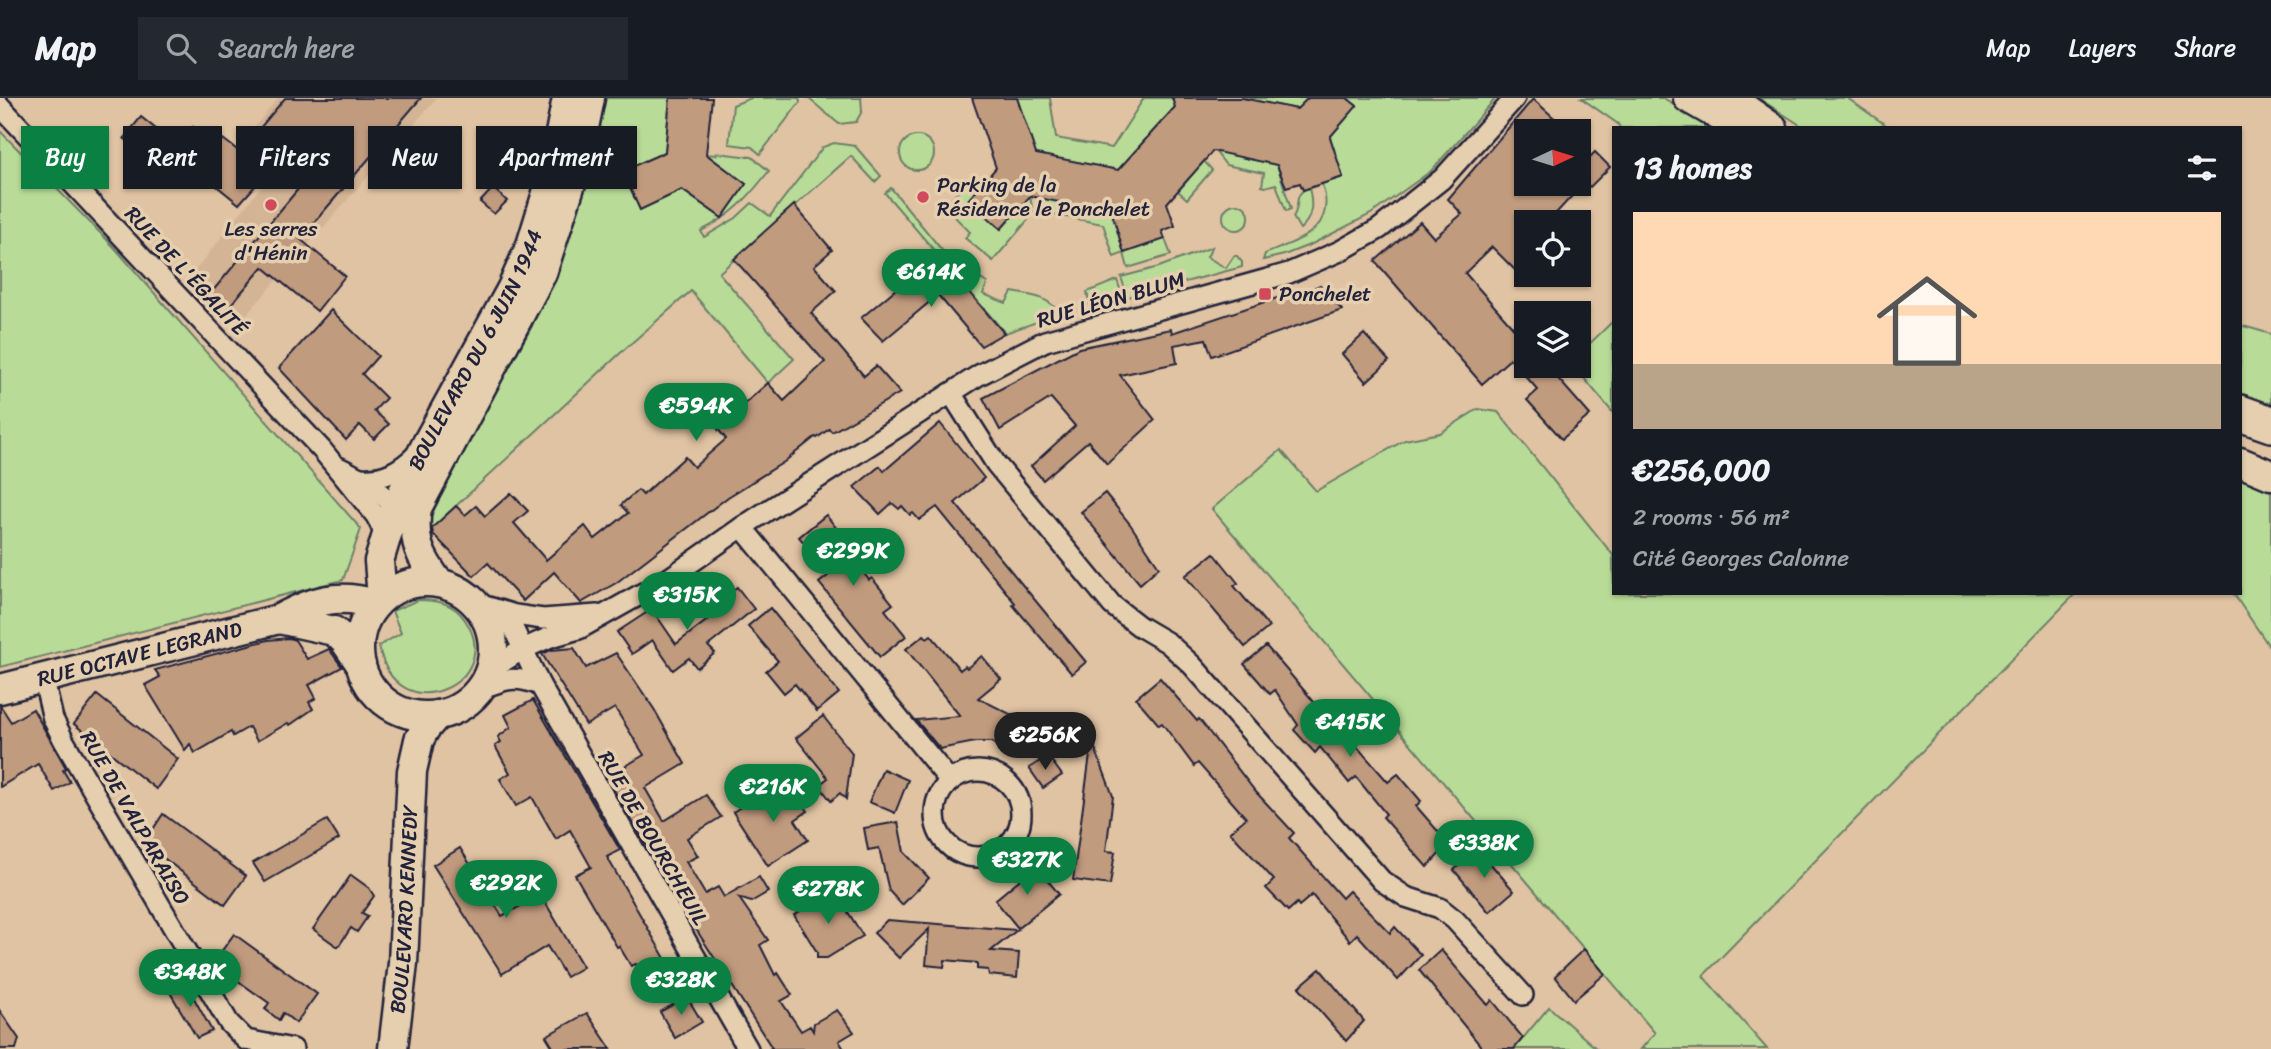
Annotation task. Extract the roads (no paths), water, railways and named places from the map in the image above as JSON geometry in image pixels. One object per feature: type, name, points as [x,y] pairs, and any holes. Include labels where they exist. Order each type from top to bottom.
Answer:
[{"type":"highway","points":[[2242,414],[2271,424]]},
{"type":"main road","name":"BOULEVARD DU 6 JUIN 1944","points":[[379,601],[379,561],[395,508],[427,443],[512,288],[531,245],[551,180],[567,98]]},
{"type":"main road","name":"BOULEVARD DU 6 JUIN 1944","points":[[415,531],[417,508],[542,273],[576,168],[590,98]]},
{"type":"main road","points":[[1688,98],[1737,126]]},
{"type":"main road","points":[[1730,98],[1770,126]]},
{"type":"main road","points":[[2242,430],[2271,443]]},
{"type":"main road","points":[[2242,463],[2271,475]]},
{"type":"main road","points":[[415,531],[421,553],[439,583]]},
{"type":"main road","points":[[418,582],[439,583],[461,592],[475,603],[484,615],[491,635],[493,654],[485,679],[465,704],[437,715],[416,716],[388,705],[368,682],[361,665],[361,632],[368,615],[379,601],[403,586],[418,582]]},
{"type":"main road","name":"RUE OCTAVE LEGRAND","points":[[0,689],[279,619],[300,607],[332,599],[351,597],[379,601]]},
{"type":"main road","name":"RUE OCTAVE LEGRAND","points":[[279,619],[334,631],[344,640],[361,665]]},
{"type":"main road","name":"BOULEVARD KENNEDY","points":[[388,705],[398,726],[412,771]]},
{"type":"main road","name":"BOULEVARD KENNEDY","points":[[393,1049],[403,963],[412,771],[419,740],[437,715]]},
{"type":"street","name":"RUE LÉON BLUM","points":[[485,679],[523,649],[579,629],[668,579],[742,527],[978,375],[1045,341],[1289,273],[1340,251],[1379,229],[1442,179],[1515,98]]},
{"type":"street","name":"RUE DE L'ÉGALITÉ","points":[[0,106],[337,467],[381,523],[384,546]]},
{"type":"street","points":[[951,393],[996,464],[1112,605],[1139,626],[1168,643],[1192,665],[1382,881],[1406,897],[1440,908],[1455,920],[1523,995]]},
{"type":"street","points":[[361,478],[378,478],[391,474],[414,457],[427,443]]},
{"type":"street","name":"RUE DE L'ÉGALITÉ","points":[[337,467],[361,478],[395,508],[415,531]]},
{"type":"street","points":[[742,527],[950,781]]},
{"type":"street","name":"RUE LÉON BLUM","points":[[475,603],[506,613],[543,619],[605,616]]},
{"type":"street","name":"RUE DE BOURCHEUIL","points":[[506,613],[540,685],[748,1049]]},
{"type":"street","name":"RUE DE VALPARAISO","points":[[43,677],[53,719],[64,741],[243,1044],[293,1049]]},
{"type":"street","points":[[485,679],[520,678],[540,685]]},
{"type":"street","points":[[975,771],[995,774],[1009,784],[1020,804],[1021,817],[1019,828],[1006,848],[983,857],[971,857],[961,854],[944,841],[935,819],[936,805],[941,792],[950,781],[975,771]]},
{"type":"place","name":"Parking de la Résidence le Ponchelet","points":[[923,197]]},
{"type":"place","name":"Les serres d'Hénin","points":[[271,205]]},
{"type":"place","name":"Ponchelet","points":[[1265,294]]}]
